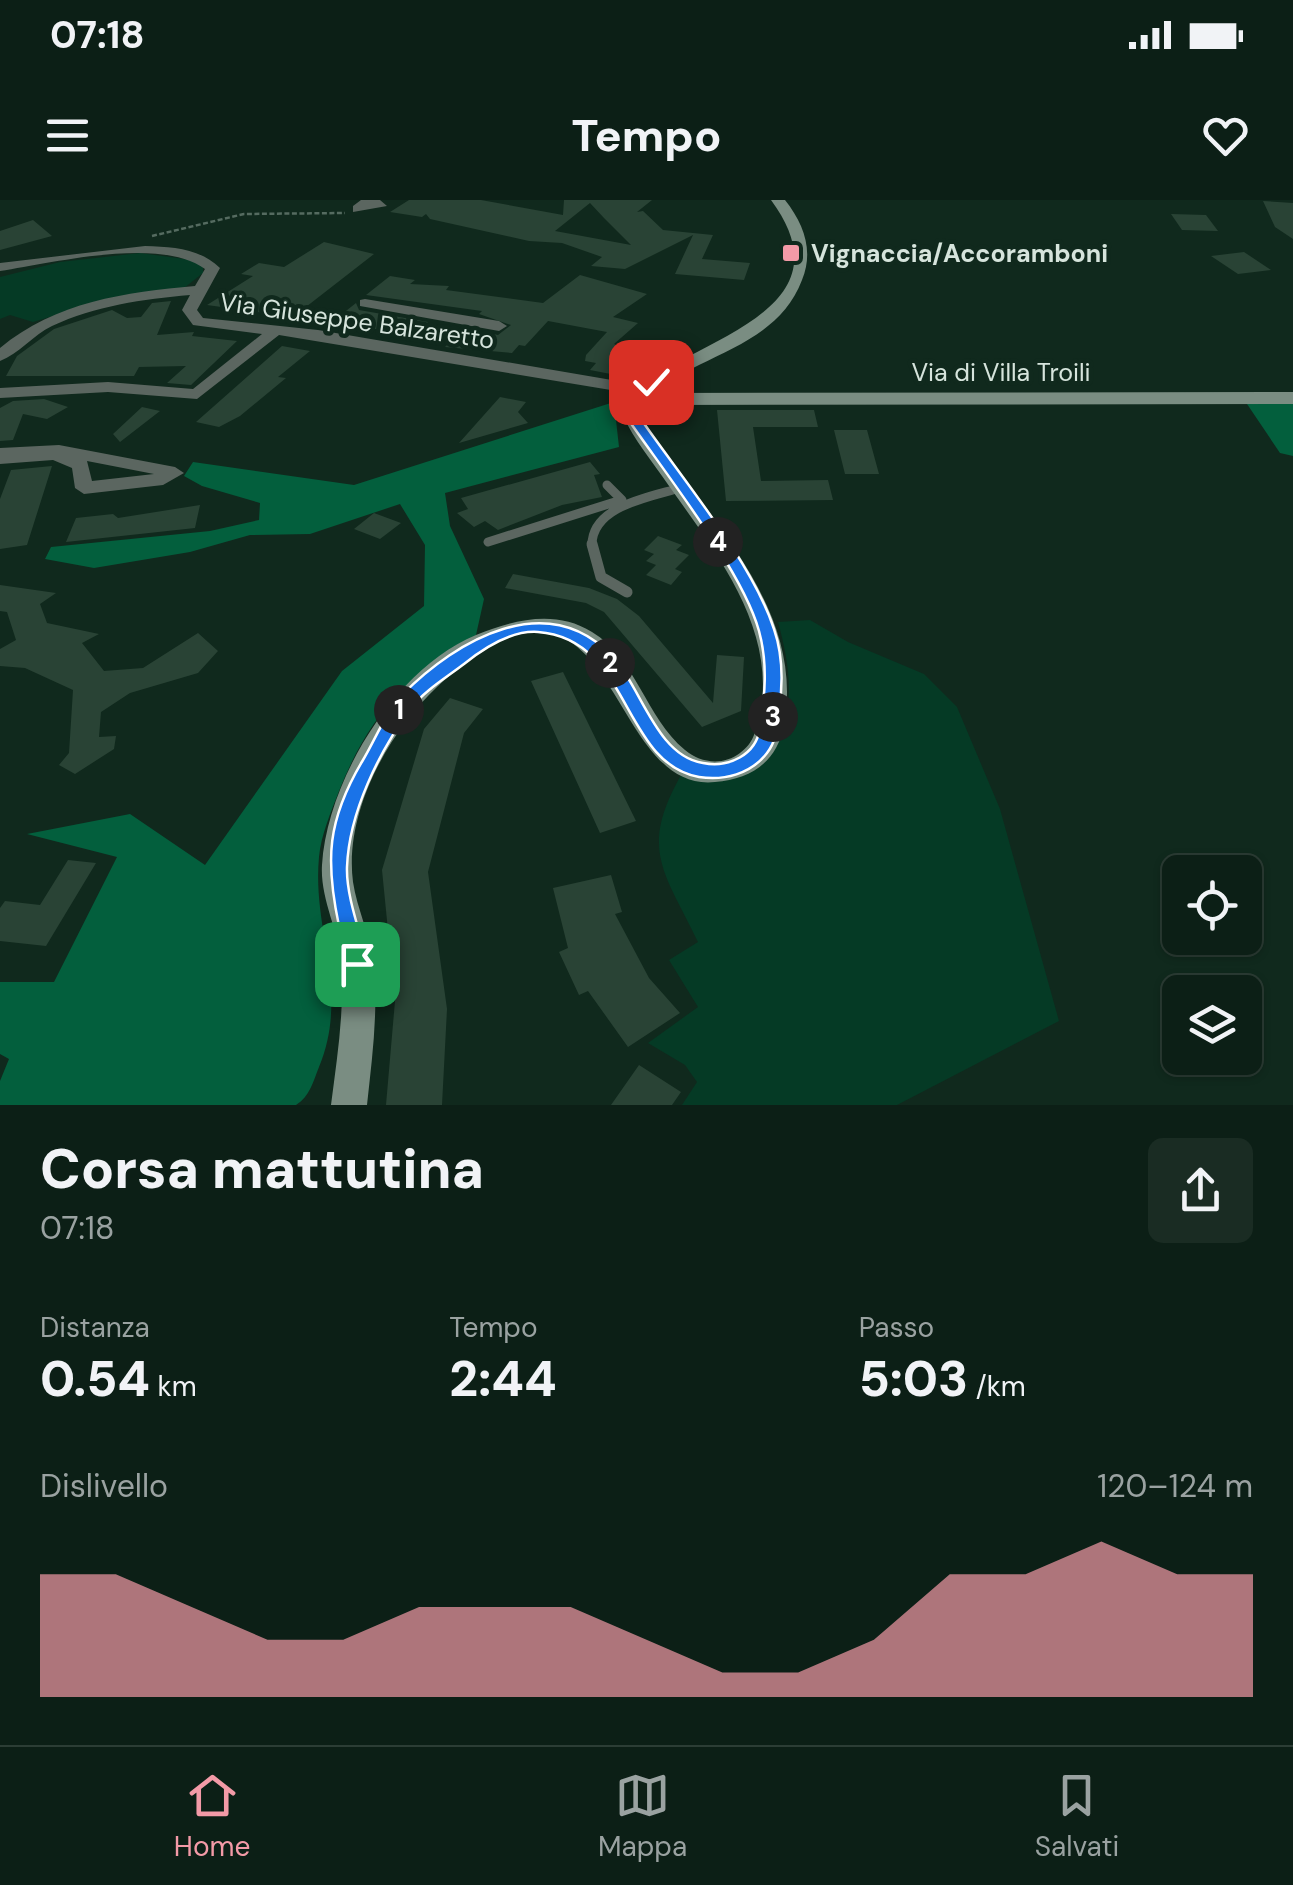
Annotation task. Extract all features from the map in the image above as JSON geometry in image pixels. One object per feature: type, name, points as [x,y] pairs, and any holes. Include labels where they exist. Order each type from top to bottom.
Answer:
[{"type":"street","points":[[349,1105],[357,964],[338,882],[340,841],[371,756],[398,712],[422,685],[492,637],[522,628],[555,627],[580,636],[598,649],[654,736],[685,764],[706,772],[729,770],[753,758],[766,741],[775,681],[766,628],[739,573],[680,488],[647,397],[675,370],[760,326],[790,300],[800,264],[800,242],[778,200]]},
{"type":"street","name":"Via Giuseppe Balzaretto","points":[[0,270],[137,251],[189,255],[214,268],[189,310],[193,320],[276,330],[436,336],[647,397]]},
{"type":"street","points":[[0,356],[26,335],[72,314],[140,296],[201,290]]},
{"type":"street","points":[[365,303],[436,336],[499,326]]},
{"type":"street","points":[[0,393],[108,387],[197,394],[276,330]]},
{"type":"street","points":[[675,370],[682,388],[709,395]]},
{"type":"street","name":"Via di Villa Troili","points":[[647,397],[1293,398]]},
{"type":"street","points":[[54,449],[175,473],[84,488],[84,473],[78,462],[59,455],[0,456],[54,449]]},
{"type":"street","points":[[84,473],[103,459]]},
{"type":"street","points":[[118,484],[135,476],[136,466]]},
{"type":"lane","points":[[607,485],[624,502]]},
{"type":"lane","points":[[488,542],[680,488]]},
{"type":"lane","points":[[624,502],[603,518],[590,547],[601,577],[626,592]]},
{"type":"path","points":[[138,239],[244,214],[325,212]]},
{"type":"green space","points":[[140,253],[192,260],[203,266],[203,273],[184,288],[104,301],[33,322],[10,315],[0,319],[0,277],[60,262]]},
{"type":"green space","points":[[614,402],[619,447],[445,493],[450,526],[484,599],[476,635],[429,666],[392,700],[363,741],[330,815],[320,849],[318,884],[331,1013],[328,1039],[305,1097],[296,1105],[0,1105],[0,1081],[9,1059],[0,1054],[0,982],[54,982],[117,857],[27,834],[130,814],[205,865],[342,671],[424,606],[425,545],[400,504],[310,534],[250,535],[190,552],[94,568],[45,559],[51,547],[210,531],[259,520],[260,503],[202,486],[184,476],[193,462],[354,485]]},
{"type":"green space","points":[[1293,403],[1293,456],[1280,453],[1247,404]]},
{"type":"green space","points":[[810,620],[848,642],[924,674],[957,707],[1000,809],[1059,1021],[897,1105],[682,1105],[697,1082],[685,1065],[648,1043],[698,1007],[669,960],[698,942],[661,860],[661,823],[681,775],[762,764],[774,748],[787,714],[789,696],[778,622]]},
{"type":"building","points":[[409,200],[481,200],[563,215],[564,200],[652,200],[637,212],[643,211],[663,230],[713,235],[702,259],[750,263],[744,280],[675,274],[693,235],[625,269],[591,266],[602,257],[562,243],[529,241],[430,219],[426,214],[422,217],[390,212]],"holes":[[[590,203],[631,245],[555,231]]]},
{"type":"building","points":[[1263,201],[1293,203],[1293,239],[1275,227]]},
{"type":"building","points":[[1171,214],[1206,215],[1218,231],[1182,230]]},
{"type":"building","points":[[33,220],[52,236],[0,250],[0,231]]},
{"type":"building","points":[[324,242],[374,254],[293,317],[207,305],[253,276],[241,274],[259,263],[284,267]]},
{"type":"building","points":[[1244,252],[1271,270],[1238,274],[1211,256]]},
{"type":"building","points":[[580,275],[647,294],[613,317],[638,323],[614,344],[660,361],[635,374],[626,370],[621,376],[590,370],[596,363],[585,361],[586,355],[607,332],[548,321],[525,346],[519,345],[512,353],[445,347],[464,328],[498,335],[511,325],[479,314],[482,311],[366,295],[390,276],[415,280],[410,284],[449,286],[446,290],[543,303]]},
{"type":"building","points":[[171,301],[157,335],[194,332],[192,336],[237,341],[191,385],[167,383],[186,366],[139,367],[134,376],[6,376],[17,356],[54,329],[112,310],[127,318],[141,317],[152,303]]},
{"type":"building","points":[[356,303],[359,310],[428,322],[413,335],[332,322]]},
{"type":"building","points":[[282,346],[310,351],[278,377],[286,378],[240,416],[219,427],[196,422]]},
{"type":"building","points":[[500,397],[526,402],[518,412],[528,423],[459,443]]},
{"type":"building","points":[[44,399],[68,407],[47,419],[23,414],[13,440],[0,441],[0,408],[13,401]]},
{"type":"building","points":[[142,407],[160,411],[120,442],[113,434]]},
{"type":"building","points":[[717,410],[814,410],[818,427],[753,427],[761,481],[828,480],[833,500],[726,501]]},
{"type":"building","points":[[834,430],[867,430],[879,474],[845,474]]},
{"type":"building","points":[[590,462],[600,474],[594,475],[602,497],[562,505],[498,530],[485,521],[474,527],[457,513],[468,509],[461,498]]},
{"type":"building","points":[[52,466],[27,545],[0,549],[0,499],[11,470]]},
{"type":"building","points":[[200,505],[195,528],[66,542],[76,518],[113,514],[118,518]]},
{"type":"building","points":[[374,513],[401,523],[380,539],[354,529]]},
{"type":"building","points":[[658,536],[682,545],[676,550],[689,555],[675,569],[682,572],[671,585],[646,575],[656,565],[646,561],[654,554],[644,550]]},
{"type":"building","points":[[513,574],[589,588],[617,599],[639,616],[713,703],[717,655],[744,657],[741,711],[702,727],[604,612],[586,603],[505,588]]},
{"type":"building","points":[[0,585],[56,593],[40,604],[47,623],[99,634],[82,643],[104,671],[143,668],[198,633],[218,651],[198,673],[130,693],[101,712],[99,737],[116,736],[114,749],[75,774],[59,765],[69,753],[73,690],[25,668],[0,666],[0,649],[16,640],[7,612],[0,611]]},
{"type":"building","points":[[563,672],[636,821],[600,833],[531,681]]},
{"type":"building","points":[[450,698],[483,709],[464,733],[428,872],[447,1009],[442,1105],[386,1105],[395,1001],[382,870],[424,729]]},
{"type":"building","points":[[68,860],[96,863],[46,946],[0,941],[0,908],[5,901],[40,905]]},
{"type":"building","points":[[611,875],[622,912],[615,914],[649,978],[680,1013],[628,1047],[588,991],[579,995],[559,952],[568,948],[553,888]]},
{"type":"building","points":[[639,1065],[681,1092],[672,1105],[611,1105]]},
{"type":"place","name":"Vignaccia/Accoramboni","points":[[791,253]]},
{"type":"route","points":[[357,964],[342,904],[337,861],[359,782],[391,722],[414,692],[475,646],[506,632],[536,626],[555,627],[580,636],[609,662],[660,744],[690,767],[717,772],[735,769],[753,758],[766,741],[773,718],[775,681],[766,628],[731,560],[630,412],[628,404],[651,382]]}]
